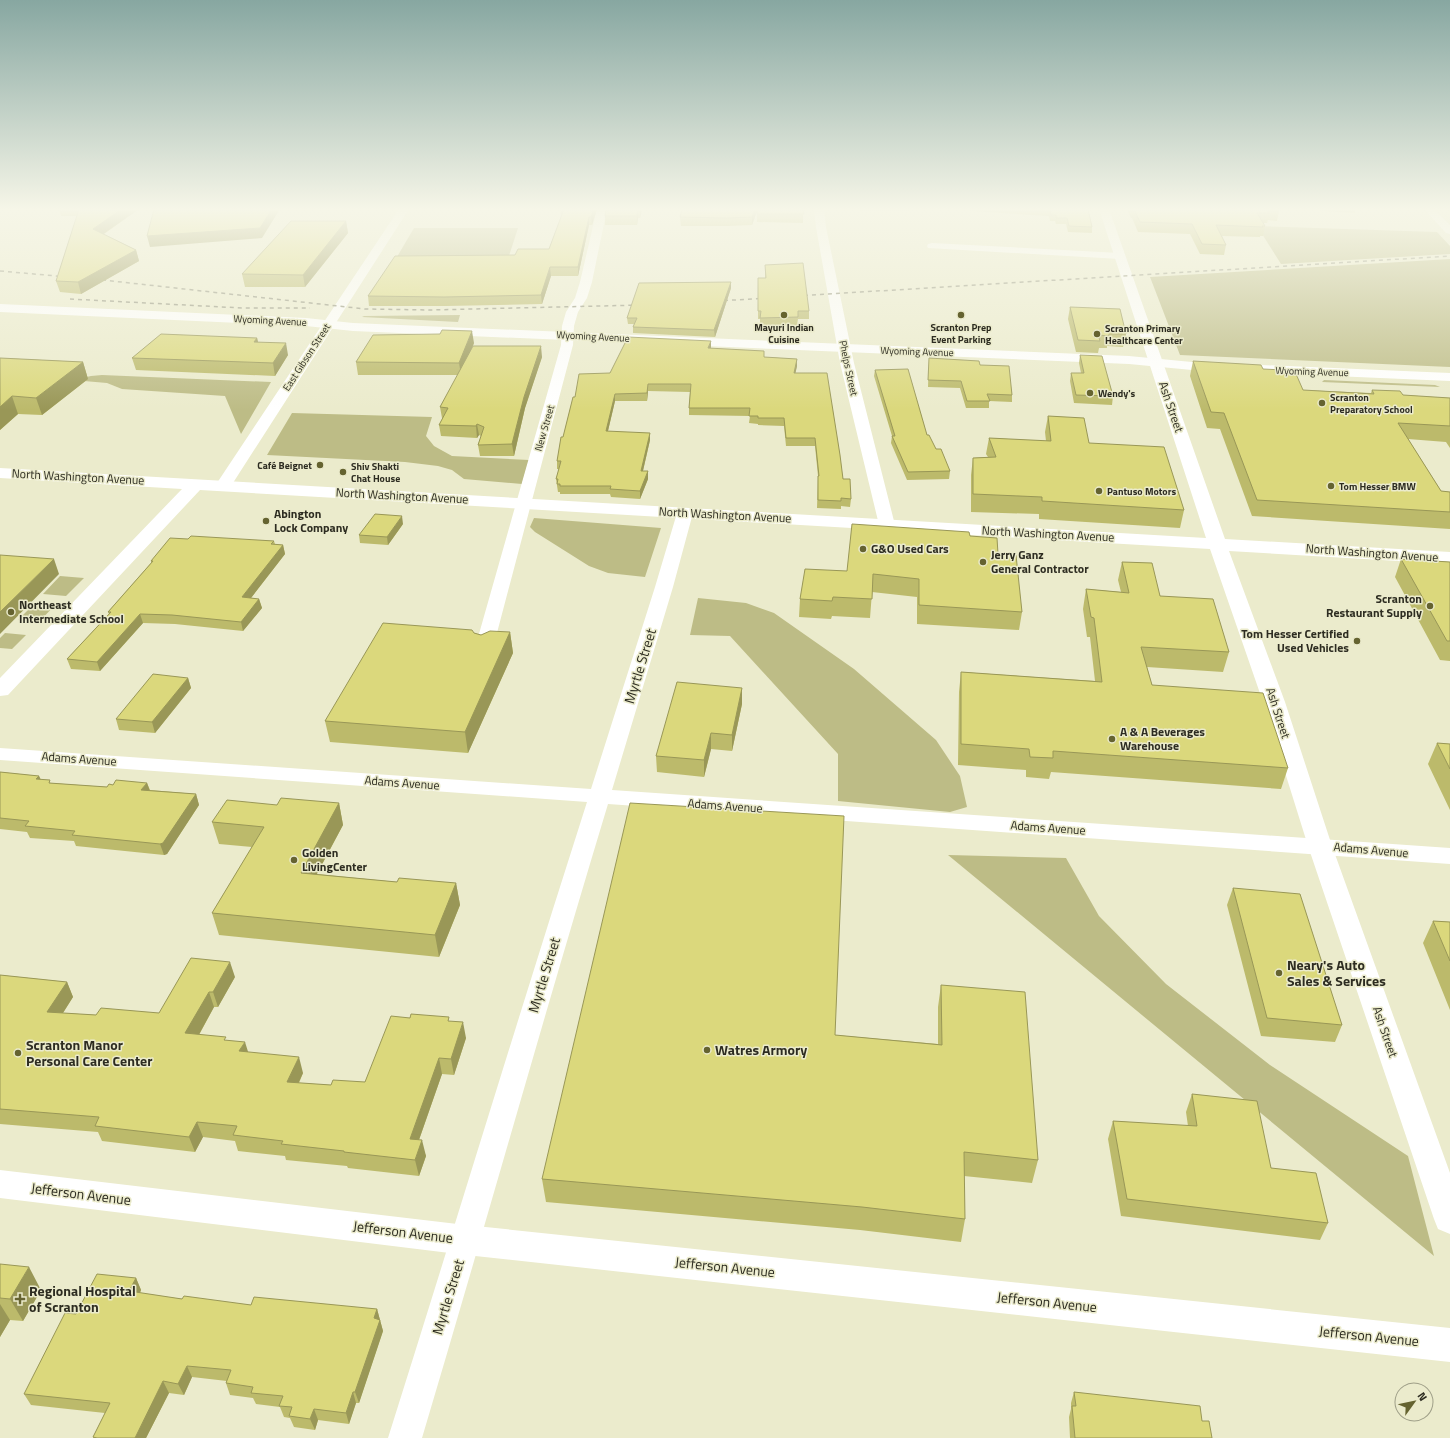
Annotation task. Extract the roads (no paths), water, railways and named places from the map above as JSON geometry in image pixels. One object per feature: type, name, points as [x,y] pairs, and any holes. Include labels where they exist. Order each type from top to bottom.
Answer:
[{"type":"street","name":"East Gibson Street","points":[[223,486],[359,276]]},
{"type":"street","name":"New Street","points":[[484,648],[567,345],[572,312],[581,298],[587,276]]},
{"type":"street","name":"Phelps Street","points":[[830,276],[844,348],[887,525]]},
{"type":"street","name":"Ash Street","points":[[1127,276],[1155,362],[1274,702],[1320,846],[1450,1219]]},
{"type":"street","name":"Wyoming Avenue","points":[[0,308],[236,318],[353,327],[1129,360],[1192,366],[1450,377]]},
{"type":"street","name":"North Washington Avenue","points":[[0,473],[1450,558]]},
{"type":"street","points":[[0,690],[196,484]]},
{"type":"street","name":"Myrtle Street","points":[[405,1438],[466,1240],[542,981],[664,587],[685,513]]},
{"type":"street","name":"Adams Avenue","points":[[0,754],[1450,856]]},
{"type":"street","name":"Jefferson Avenue","points":[[0,1184],[466,1240],[1450,1344]]},
{"type":"railway","points":[[58,276],[68,277]]},
{"type":"railway","points":[[796,296],[1121,276]]},
{"type":"railway","points":[[94,279],[365,309],[430,310],[642,305]]},
{"type":"railway","points":[[716,301],[770,298]]},
{"type":"railway","points":[[70,299],[242,308],[310,308]]},
{"type":"place","name":"Mayuri Indian Cuisine","points":[[784,315]]},
{"type":"place","name":"Scranton Prep Event Parking","points":[[961,315]]},
{"type":"place","name":"Scranton Primary Healthcare Center","points":[[1097,334]]},
{"type":"place","name":"Wendy's","points":[[1090,393]]},
{"type":"place","name":"Scranton Preparatory School","points":[[1322,403]]},
{"type":"place","name":"Café Beignet","points":[[320,465]]},
{"type":"place","name":"Shiv Shakti Chat House","points":[[343,472]]},
{"type":"place","name":"Tom Hesser BMW","points":[[1331,486]]},
{"type":"place","name":"Pantuso Motors","points":[[1099,491]]},
{"type":"place","name":"Abington Lock Company","points":[[266,521]]},
{"type":"place","name":"G&O Used Cars","points":[[863,549]]},
{"type":"place","name":"Jerry Ganz General Contractor","points":[[983,562]]},
{"type":"place","name":"Scranton Restaurant Supply","points":[[1430,606]]},
{"type":"place","name":"Northeast Intermediate School","points":[[11,612]]},
{"type":"place","name":"Tom Hesser Certified Used Vehicles","points":[[1357,641]]},
{"type":"place","name":"A & A Beverages Warehouse","points":[[1112,739]]},
{"type":"place","name":"Golden LivingCenter","points":[[294,860]]},
{"type":"place","name":"Neary's Auto Sales & Services","points":[[1279,973]]},
{"type":"place","name":"Watres Armory","points":[[707,1050]]},
{"type":"place","name":"Scranton Manor Personal Care Center","points":[[18,1053]]},
{"type":"place","name":"Regional Hospital of Scranton","points":[[20,1299]]}]
